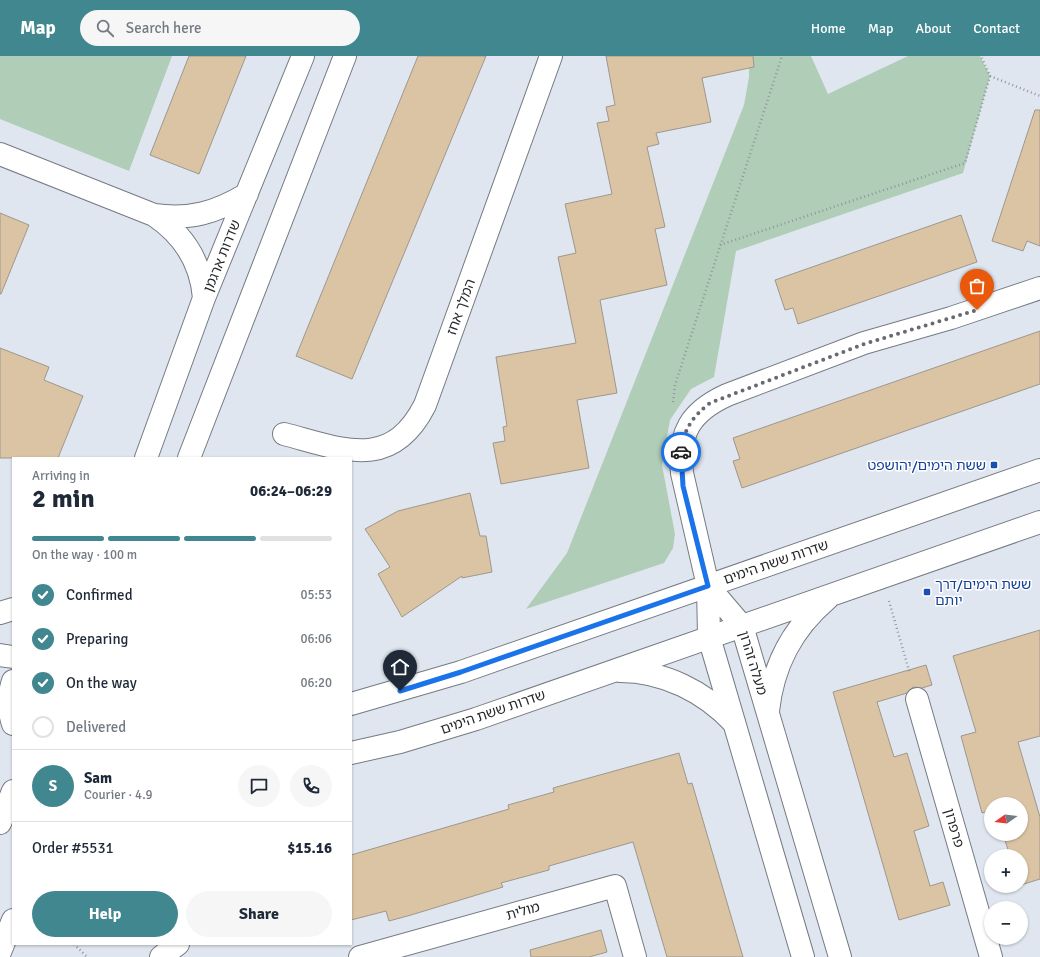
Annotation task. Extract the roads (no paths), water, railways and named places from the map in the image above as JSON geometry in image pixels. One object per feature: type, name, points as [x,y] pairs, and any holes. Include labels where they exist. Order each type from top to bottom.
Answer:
[{"type":"street","name":"שדרות ארגמן","points":[[146,457],[204,298],[303,56]]},
{"type":"street","points":[[189,457],[346,56]]},
{"type":"street","name":"המלך אחז","points":[[284,434],[348,450],[370,450],[392,443],[411,429],[419,418],[551,56]]},
{"type":"street","points":[[0,154],[154,215],[174,230],[190,249],[200,270],[204,298]]},
{"type":"street","points":[[154,215],[201,215],[224,207],[247,194]]},
{"type":"street","points":[[804,957],[709,638],[708,586],[682,473],[681,447],[684,435],[698,412],[710,403],[726,396],[864,344],[951,318],[1040,288]]},
{"type":"street","name":"שדרות ששת הימים","points":[[352,704],[461,672],[1040,470]]},
{"type":"street","name":"שדרות ששת הימים","points":[[352,753],[438,731],[1040,522]]},
{"type":"street","name":"מעלה זהרון","points":[[708,586],[742,626],[840,957]]},
{"type":"street","points":[[768,711],[769,694],[777,668],[789,641],[813,611],[833,594]]},
{"type":"street","points":[[0,613],[12,609]]},
{"type":"street","points":[[0,655],[12,657]]},
{"type":"street","points":[[612,671],[627,671],[643,674],[679,684],[705,697],[720,708],[734,723]]},
{"type":"street","points":[[12,684],[9,694],[9,706],[12,720]]},
{"type":"street","name":"פרפרון","points":[[917,699],[992,957]]},
{"type":"street","points":[[0,720],[12,725]]},
{"type":"street","points":[[0,824],[12,794]]},
{"type":"street","name":"מולית","points":[[360,957],[615,886],[635,957]]},
{"type":"street","points":[[0,952],[12,922]]},
{"type":"street","points":[[161,957],[177,945]]},
{"type":"place","name":"ששת הימים/יהושפט","points":[[994,465]]},
{"type":"place","name":"ששת הימים/דרך יותם","points":[[927,592]]}]
